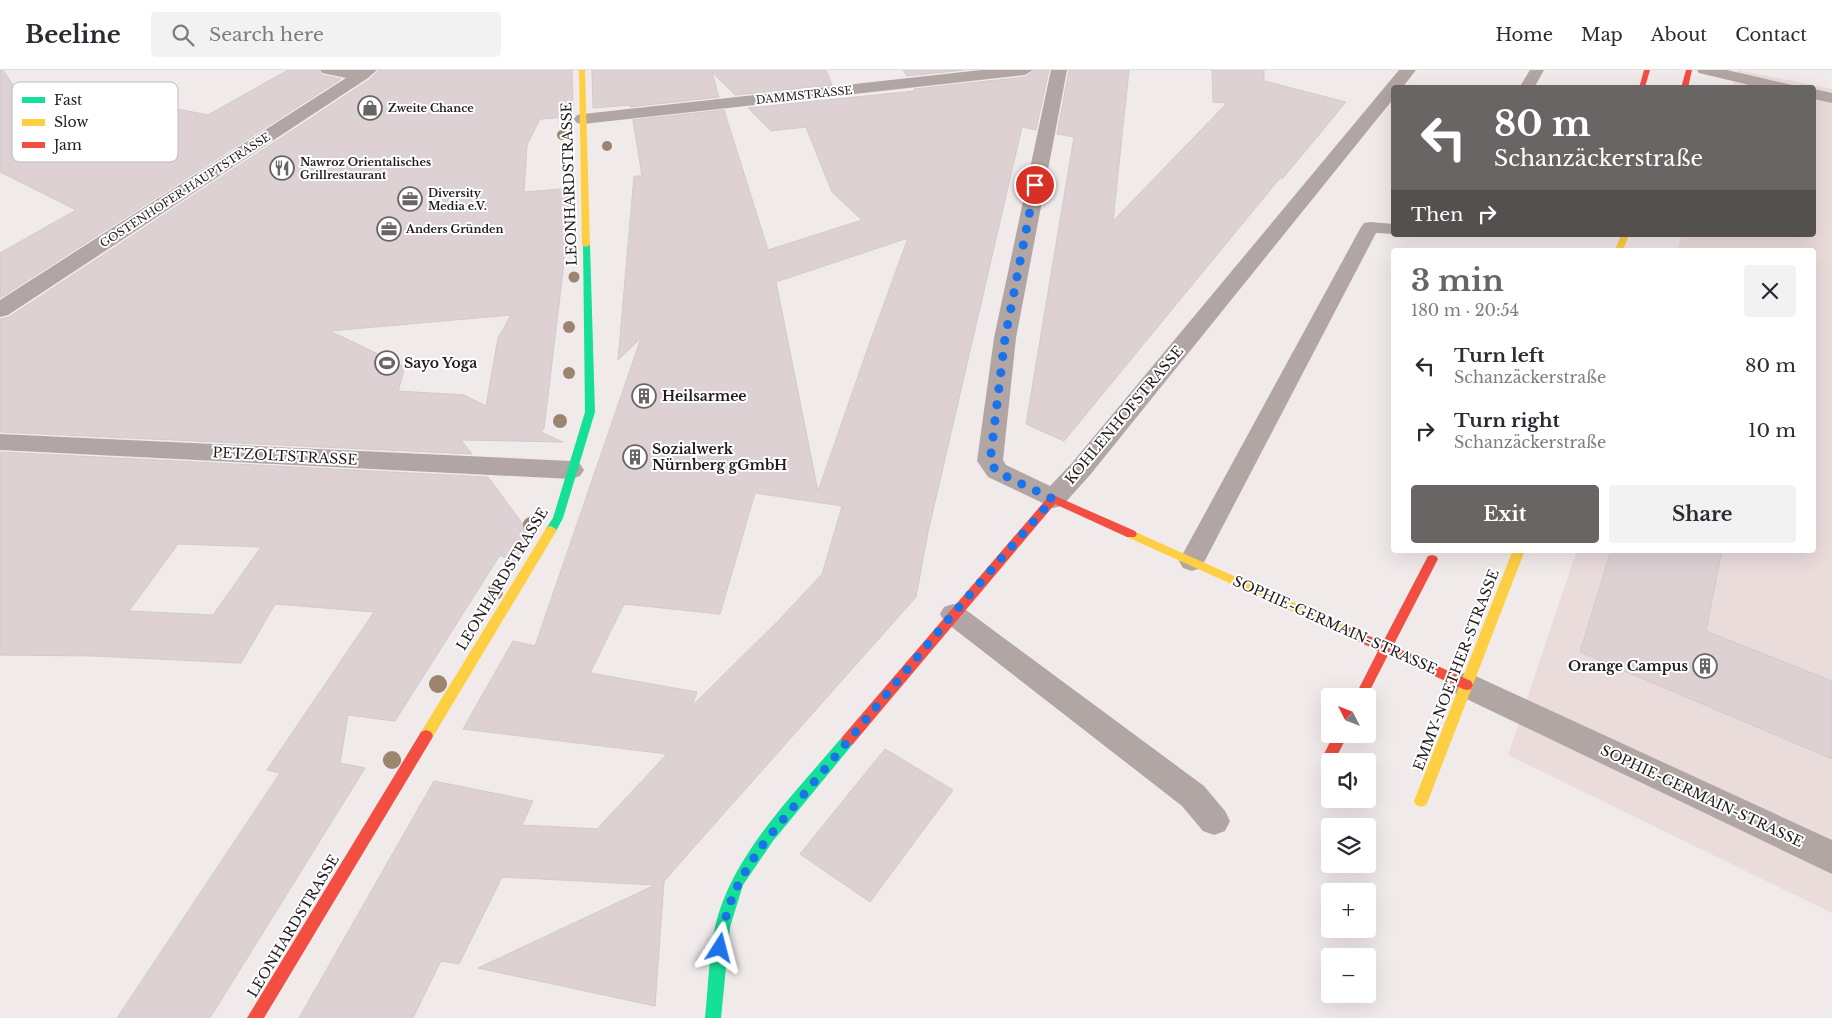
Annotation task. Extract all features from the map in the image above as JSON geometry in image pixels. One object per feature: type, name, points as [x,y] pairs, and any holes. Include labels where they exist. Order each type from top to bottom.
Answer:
[{"type":"main road","name":"LEONHARDSTRASSE","points":[[255,1018],[558,518],[590,412],[582,70]]},
{"type":"main road","points":[[1643,85],[1647,70]]},
{"type":"main road","points":[[1685,85],[1689,70]]},
{"type":"main road","name":"SOPHIE-GERMAIN-STRASSE","points":[[1053,499],[1467,685]]},
{"type":"main road","name":"KOHLENHOFSTRASSE","points":[[713,1018],[722,932],[730,897],[747,866],[837,752],[1053,499]]},
{"type":"main road","name":"EMMY-NOETHER-STRASSE","points":[[1421,801],[1518,553]]},
{"type":"main road","points":[[1365,688],[1432,559]]},
{"type":"street","points":[[328,70],[366,72]]},
{"type":"street","name":"DAMMSTRASSE","points":[[583,119],[1025,70]]},
{"type":"street","points":[[1035,70],[1059,71],[1005,338],[990,462],[997,472],[1053,499]]},
{"type":"street","name":"KOHLENHOFSTRASSE","points":[[1396,85],[1408,70]]},
{"type":"street","points":[[1705,70],[1772,85]]},
{"type":"street","name":"GOSTENHOFER HAUPTSTRASSE","points":[[0,310],[366,72]]},
{"type":"street","name":"KOHLENHOFSTRASSE","points":[[1053,499],[1081,469],[1391,91]]},
{"type":"street","points":[[1816,94],[1832,98]]},
{"type":"street","name":"PETZOLTSTRASSE","points":[[0,442],[571,470]]},
{"type":"street","name":"SOPHIE-GERMAIN-STRASSE","points":[[1467,685],[1832,857]]},
{"type":"lane","points":[[1528,85],[1536,70]]},
{"type":"lane","points":[[1192,561],[1370,227],[1391,229]]},
{"type":"lane","points":[[953,614],[1193,796],[1214,821]]},
{"type":"shaded area","name":"Orange Campus","points":[[1738,70],[1812,85],[1733,85]]},
{"type":"shaded area","name":"Orange Campus","points":[[1816,86],[1832,89],[1832,913],[1508,755],[1576,553],[1816,553],[1816,248],[1678,248],[1681,237],[1816,237]]},
{"type":"building","points":[[0,70],[3,70],[12,84],[12,162],[178,162],[178,109],[208,115],[288,70],[318,70],[322,75],[341,79],[0,298],[0,253],[76,210],[0,172]]},
{"type":"building","points":[[379,70],[572,70],[573,111],[566,111],[567,117],[540,119],[527,145],[524,192],[573,188],[544,429],[541,432],[563,442],[461,440],[472,454],[0,432],[0,319],[9,317],[369,80]],"holes":[[[511,315],[498,338],[486,406],[464,395],[398,391],[405,367],[330,331]]]},
{"type":"building","points":[[592,70],[826,70],[832,85],[735,95],[712,72],[719,97],[630,107],[630,105],[593,108]]},
{"type":"building","points":[[903,70],[964,70],[907,76]]},
{"type":"building","points":[[1035,70],[1049,70],[1036,130],[1022,127],[928,532],[916,597],[664,881],[655,1006],[478,968],[655,885],[502,877],[459,964],[441,961],[413,1018],[299,1018],[434,781],[533,801],[522,825],[597,829],[667,754],[463,729],[513,641],[535,646],[641,338],[618,360],[634,176],[642,176],[633,120],[724,110],[768,250],[862,220],[832,192],[806,127],[771,131],[748,108],[915,91],[914,89],[1025,77]],"holes":[[[908,238],[870,342],[818,491],[776,282]],[[755,493],[842,506],[822,574],[780,619],[692,706],[697,692],[590,673],[624,604],[720,614]]]},
{"type":"building","points":[[1069,70],[1129,70],[1113,221],[1227,103],[1213,102],[1212,70],[1264,70],[1264,81],[1346,102],[1283,178],[1280,178],[1064,441],[1026,424],[1074,137],[1057,134]]},
{"type":"building","points":[[0,452],[488,477],[531,535],[514,563],[500,555],[395,721],[348,715],[340,763],[365,768],[210,1018],[117,1018],[280,773],[267,770],[374,612],[275,604],[241,663],[93,656],[0,655]],"holes":[[[178,544],[261,547],[213,615],[129,611]]]},
{"type":"building","name":"Orange Campus","points":[[1610,553],[1721,553],[1706,631],[1832,681],[1832,759],[1580,652]]},
{"type":"building","points":[[885,749],[953,790],[870,902],[800,854]]},
{"type":"traffic: fast","points":[[551,530],[558,518],[590,412],[586,245]]},
{"type":"traffic: fast","points":[[713,1018],[722,927],[737,882],[768,836],[848,740]]},
{"type":"traffic: slow","points":[[582,70],[586,245]]},
{"type":"traffic: slow","points":[[1620,248],[1624,237]]},
{"type":"traffic: slow","points":[[426,736],[551,530]]},
{"type":"traffic: slow","points":[[1131,534],[1349,632]]},
{"type":"traffic: slow","points":[[1421,801],[1518,553]]},
{"type":"traffic: jam","points":[[1643,85],[1647,70]]},
{"type":"traffic: jam","points":[[1685,85],[1689,70]]},
{"type":"traffic: jam","points":[[848,740],[1053,499],[1131,534]]},
{"type":"traffic: jam","points":[[1365,688],[1432,559]]},
{"type":"traffic: jam","points":[[1349,632],[1467,685]]},
{"type":"traffic: jam","points":[[255,1018],[426,736]]},
{"type":"traffic: jam","points":[[1332,753],[1336,743]]},
{"type":"place","name":"Zweite Chance","points":[[370,108]]},
{"type":"place","name":"Nawroz Orientalisches Grillrestaurant","points":[[282,168]]},
{"type":"place","name":"Diversity Media e.V.","points":[[410,199]]},
{"type":"place","name":"Anders Gründen","points":[[389,229]]},
{"type":"place","name":"Sayo Yoga","points":[[387,363]]},
{"type":"place","name":"Heilsarmee","points":[[644,396]]},
{"type":"place","name":"Sozialwerk Nürnberg gGmbH","points":[[635,457]]},
{"type":"place","name":"Orange Campus","points":[[1705,666]]},
{"type":"route","points":[[720,948],[730,897],[747,866],[767,839],[953,614],[1053,499],[997,472],[990,462],[1005,338],[1035,185]]}]
